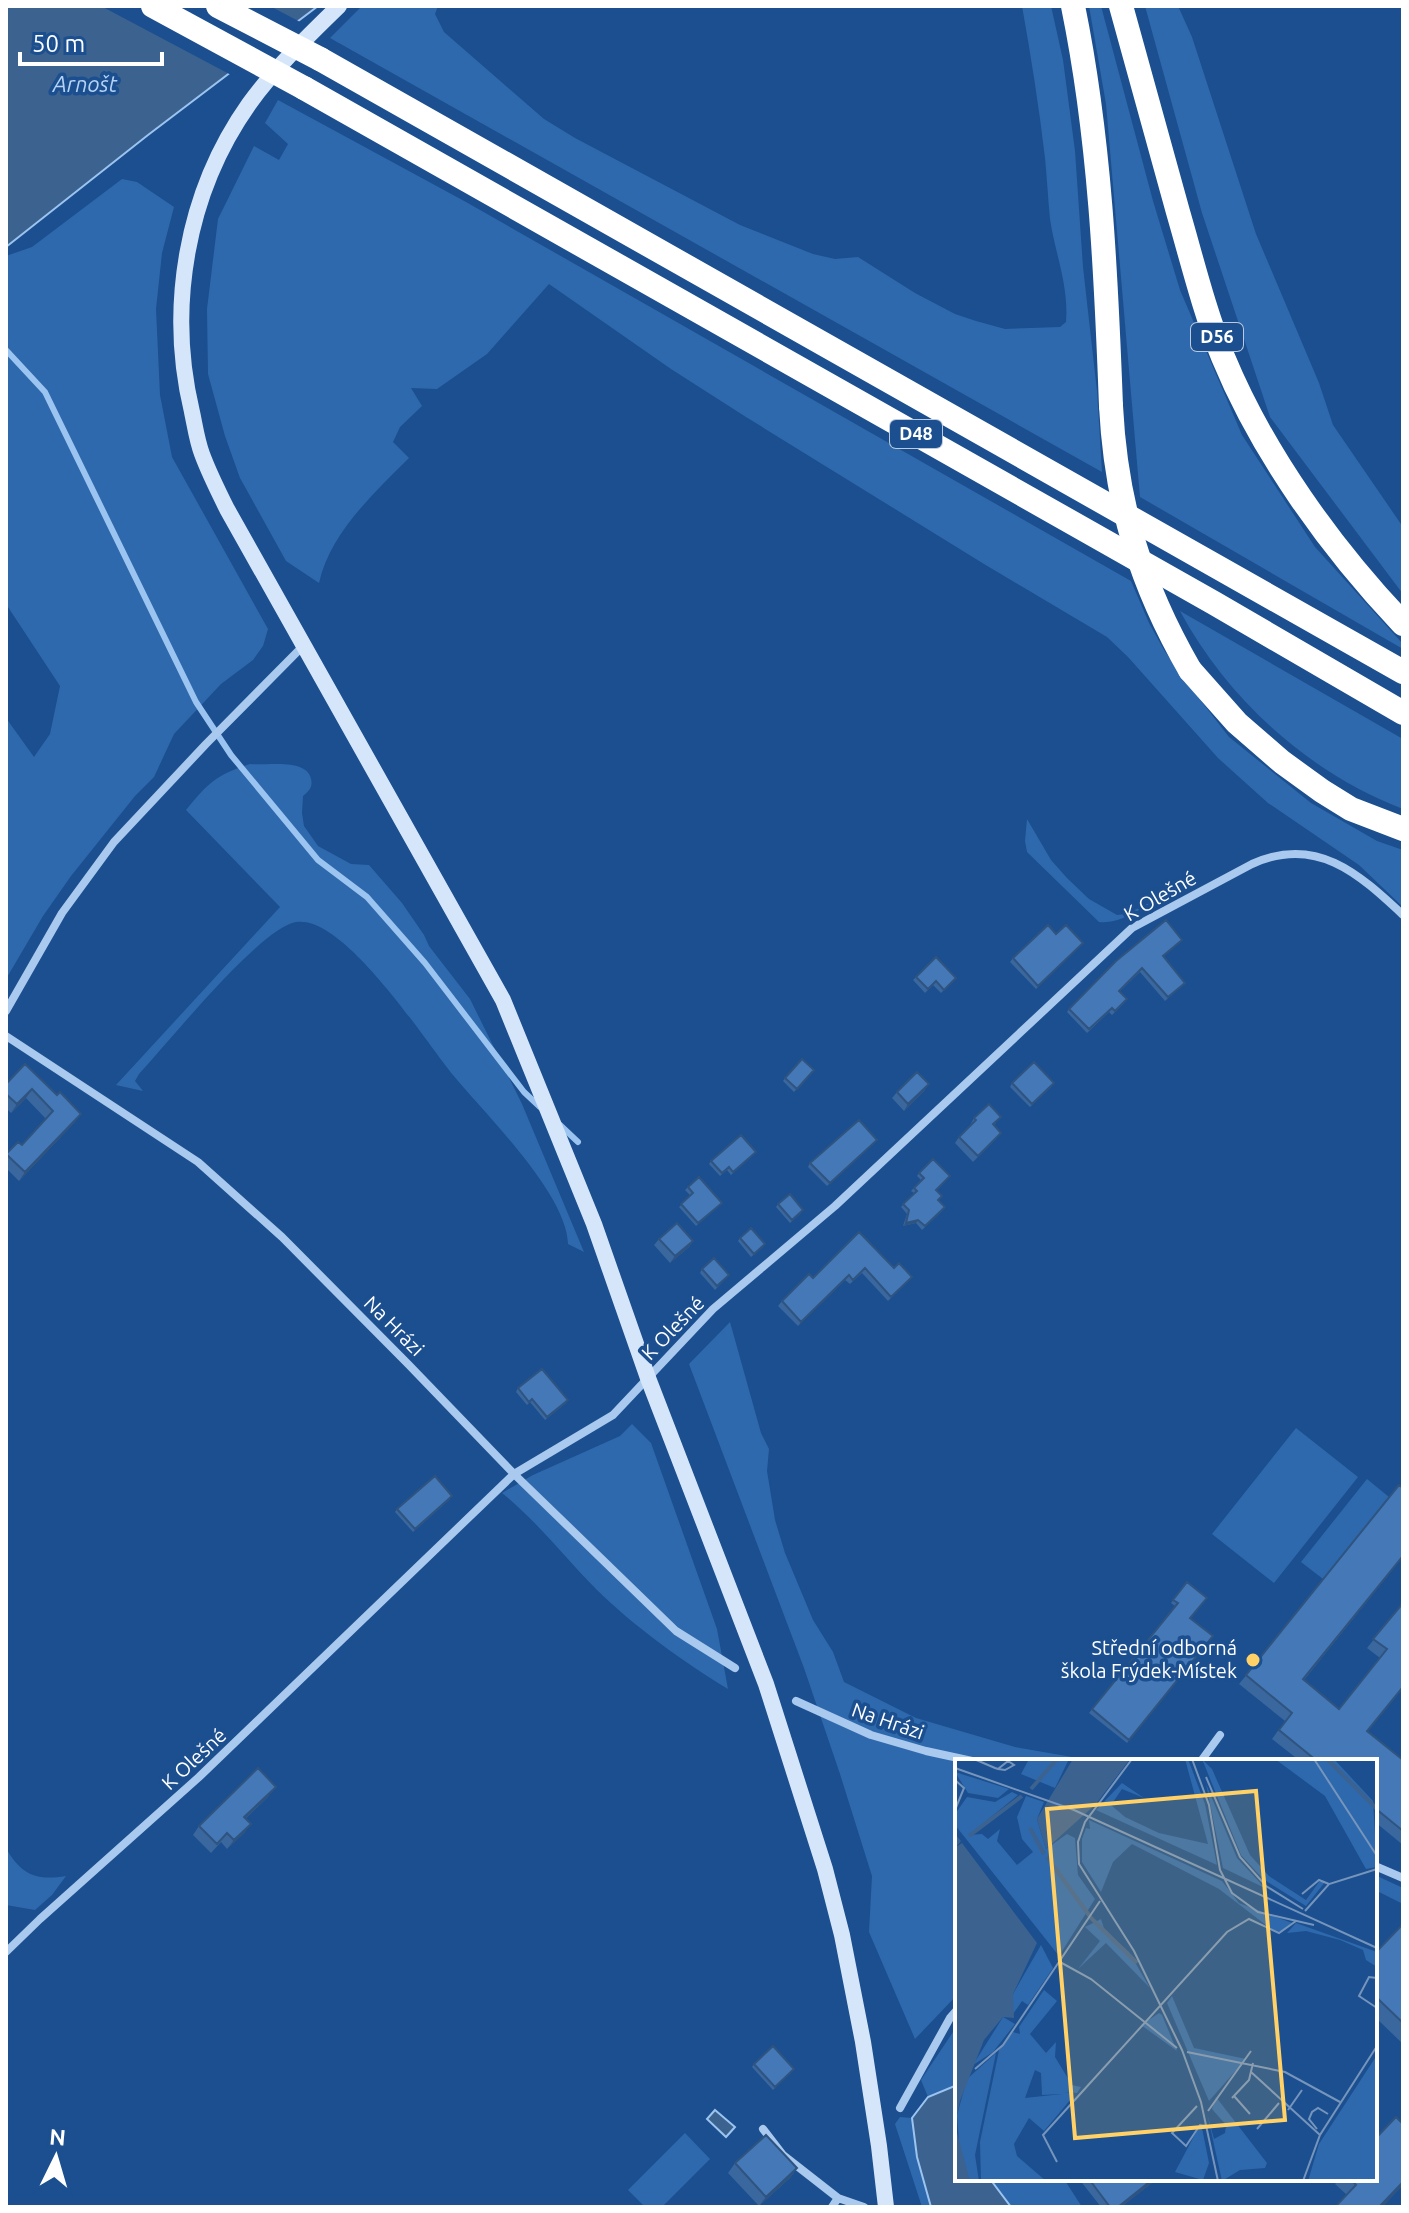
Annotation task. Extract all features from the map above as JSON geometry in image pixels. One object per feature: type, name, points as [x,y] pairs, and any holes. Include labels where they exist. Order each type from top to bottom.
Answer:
[{"type":"highway","name":"D48","points":[[153,6],[304,88],[1403,713]]},
{"type":"highway","name":"D48","points":[[218,6],[320,59],[1403,672]]},
{"type":"highway","points":[[1073,6],[1086,69],[1097,154],[1117,476],[1133,544],[1157,609],[1190,670],[1237,723],[1322,791],[1351,809],[1403,829]]},
{"type":"highway","name":"D56","points":[[1121,6],[1200,288],[1223,357],[1260,432],[1320,525],[1371,590],[1403,624]]},
{"type":"street","points":[[339,6],[284,61],[248,105],[221,149],[204,191],[189,241],[183,279],[181,328],[186,387],[201,452],[227,509],[503,1000],[594,1224],[648,1378],[766,1684],[825,1869],[842,1935],[863,2042],[883,2206]]},
{"type":"street","points":[[6,1011],[62,913],[114,842],[304,645]]},
{"type":"street","name":"K Olešné","points":[[6,1952],[199,1777],[514,1474],[613,1415],[713,1309],[835,1206],[1132,928],[1252,864],[1284,854],[1333,860],[1368,883],[1403,915]]},
{"type":"street","name":"Na Hrázi","points":[[6,1036],[198,1162],[282,1237],[514,1474],[676,1631],[735,1668]]},
{"type":"street","name":"Na Hrázi","points":[[796,1701],[871,1735],[963,1759]]},
{"type":"street","points":[[1202,1759],[1220,1735]]},
{"type":"street","points":[[1377,1867],[1403,1878]]},
{"type":"street","points":[[900,2108],[955,2012]]},
{"type":"street","points":[[763,2129],[783,2155],[838,2198],[864,2207]]},
{"type":"street","points":[[832,2207],[838,2198]]},
{"type":"shaded area","points":[[362,6],[438,6],[435,14],[444,32],[544,119],[575,138],[740,225],[813,254],[835,259],[858,257],[955,314],[1005,329],[1060,327],[1066,322],[1065,296],[1050,219],[1043,139],[1022,6],[1051,6],[1063,60],[1075,151],[1102,472],[330,38]]},
{"type":"shaded area","points":[[1089,6],[1101,6],[1180,290],[1242,435],[1315,547],[1403,644],[1403,649],[1140,497],[1106,104]]},
{"type":"shaded area","points":[[1145,6],[1178,6],[1192,37],[1256,234],[1319,383],[1333,425],[1403,527],[1403,594],[1270,417],[1202,213]]},
{"type":"shaded area","points":[[278,100],[466,202],[1131,581],[1164,650],[1229,737],[1311,803],[1377,841],[1403,850],[1403,907],[1359,865],[1268,803],[1218,758],[1107,637],[746,417],[549,284],[487,354],[437,389],[411,388],[422,406],[400,427],[393,442],[409,458],[343,531],[319,583],[286,561],[240,478],[208,374],[207,309],[218,219],[254,146],[279,160],[288,144],[265,123]]},
{"type":"shaded area","points":[[122,179],[137,182],[174,207],[162,253],[156,309],[160,395],[172,457],[268,629],[263,646],[253,660],[221,684],[174,734],[154,777],[71,876],[6,979],[6,718],[34,757],[50,734],[60,686],[6,604],[6,256],[32,247]]},
{"type":"shaded area","points":[[1180,611],[1403,739],[1403,809],[1335,775],[1274,730],[1222,674]]},
{"type":"shaded area","points":[[250,764],[285,764],[308,772],[311,784],[303,796],[302,813],[304,826],[318,846],[351,864],[369,865],[402,903],[429,946],[470,999],[522,1104],[584,1252],[568,1244],[564,1224],[554,1202],[522,1155],[453,1075],[382,983],[337,938],[315,925],[296,922],[280,929],[238,965],[139,1074],[135,1081],[143,1091],[116,1085],[280,907],[186,810],[214,781]]},
{"type":"shaded area","points":[[1027,819],[1051,860],[1089,899],[1117,915],[1160,898],[1123,918],[1099,922],[1027,852]]},
{"type":"shaded area","points":[[730,1322],[761,1433],[769,1449],[767,1471],[775,1520],[785,1553],[813,1620],[833,1652],[844,1682],[916,1718],[1015,1747],[1084,1759],[955,1759],[955,1997],[915,2039],[869,1932],[872,1876],[840,1774],[804,1668],[689,1364]]},
{"type":"shaded area","points":[[632,1424],[651,1443],[717,1629],[728,1689],[642,1630],[596,1589],[527,1515],[502,1493],[533,1475],[620,1436]]},
{"type":"shaded area","points":[[1296,1428],[1358,1477],[1274,1583],[1212,1534]]},
{"type":"shaded area","points":[[1367,1479],[1389,1497],[1323,1579],[1301,1562]]},
{"type":"shaded area","points":[[6,1848],[18,1864],[31,1874],[46,1878],[66,1876],[52,1895],[35,1910],[6,1905]]},
{"type":"shaded area","points":[[1377,1876],[1403,1888],[1403,1904],[1377,1891]]},
{"type":"shaded area","points":[[955,2029],[955,2086],[928,2097],[921,2080]]},
{"type":"shaded area","points":[[900,2117],[912,2118],[917,2157],[931,2207],[922,2207],[895,2124]]},
{"type":"shaded area","points":[[685,2133],[710,2159],[662,2207],[645,2207],[628,2190]]},
{"type":"shaded area","points":[[992,2181],[1065,2181],[1082,2207],[1011,2207]]},
{"type":"water","name":"Arnošt","points":[[6,6],[318,6],[6,247]]},
{"type":"water","points":[[955,2086],[955,2181],[992,2181],[1011,2207],[931,2207],[917,2157],[912,2118],[928,2097]]},
{"type":"water","points":[[715,2110],[735,2127],[726,2137],[707,2119]]},
{"type":"pier","points":[[101,6],[270,6],[302,23],[233,76]]},
{"type":"building","points":[[1166,920],[1182,940],[1163,956],[1185,983],[1168,997],[1142,968],[1119,991],[1127,999],[1089,1029],[1069,1009],[1116,961]]},
{"type":"building","points":[[1048,925],[1056,934],[1066,925],[1083,943],[1038,986],[1013,958]]},
{"type":"building","points":[[936,957],[956,978],[944,990],[936,981],[928,989],[916,977]]},
{"type":"building","points":[[802,1059],[814,1070],[797,1089],[785,1078]]},
{"type":"building","points":[[1034,1062],[1054,1083],[1032,1104],[1012,1083]]},
{"type":"building","points":[[25,1064],[57,1095],[60,1092],[81,1114],[25,1172],[6,1154],[18,1142],[22,1145],[53,1111],[32,1089],[17,1104],[6,1094],[6,1084]]},
{"type":"building","points":[[917,1072],[929,1084],[908,1104],[897,1092]]},
{"type":"building","points":[[989,1104],[1001,1117],[993,1124],[1001,1133],[978,1156],[959,1137]]},
{"type":"building","points":[[859,1120],[877,1140],[830,1183],[810,1163]]},
{"type":"building","points":[[741,1135],[756,1152],[733,1172],[729,1167],[722,1173],[711,1161]]},
{"type":"building","points":[[933,1159],[950,1176],[936,1190],[942,1196],[938,1200],[945,1207],[925,1226],[918,1220],[906,1223],[909,1210],[903,1204],[917,1191],[914,1188],[924,1178],[919,1173]]},
{"type":"building","points":[[699,1177],[722,1203],[698,1223],[681,1204],[693,1193],[688,1187]]},
{"type":"building","points":[[790,1194],[803,1210],[792,1220],[778,1204]]},
{"type":"building","points":[[677,1223],[693,1241],[675,1256],[659,1239]]},
{"type":"building","points":[[751,1228],[765,1244],[754,1254],[740,1238]]},
{"type":"building","points":[[859,1232],[894,1268],[899,1263],[912,1277],[891,1297],[865,1268],[853,1280],[849,1275],[801,1322],[782,1301],[809,1274],[813,1278]]},
{"type":"building","points":[[714,1258],[729,1275],[717,1286],[702,1269]]},
{"type":"building","points":[[542,1369],[568,1400],[547,1417],[518,1388]]},
{"type":"building","points":[[435,1476],[452,1496],[415,1529],[397,1509]]},
{"type":"building","points":[[1399,1485],[1403,1488],[1403,1556],[1303,1679],[1339,1709],[1387,1649],[1373,1639],[1403,1603],[1403,1687],[1367,1731],[1403,1760],[1403,1831],[1377,1810],[1377,1759],[1315,1759],[1279,1730],[1292,1713],[1246,1675]]},
{"type":"building","points":[[1187,1582],[1207,1598],[1190,1618],[1213,1636],[1129,1740],[1092,1709],[1178,1603],[1173,1600]]},
{"type":"building","points":[[258,1768],[276,1787],[244,1817],[251,1824],[234,1840],[227,1833],[217,1844],[199,1826]]},
{"type":"building","points":[[1403,1924],[1403,2023],[1377,1998],[1377,1947],[1379,1949]]},
{"type":"building","points":[[773,2046],[794,2069],[775,2087],[754,2064]]},
{"type":"building","points":[[1396,2117],[1403,2124],[1403,2182],[1379,2207],[1335,2207],[1356,2185],[1353,2181],[1377,2181],[1377,2137]]},
{"type":"building","points":[[766,2135],[797,2168],[766,2197],[735,2163]]},
{"type":"building","points":[[1090,2181],[1150,2181],[1118,2207],[1110,2207]]},
{"type":"waterway","points":[[6,350],[45,392],[196,702],[231,755],[318,860],[367,897],[425,963],[524,1092],[540,1107]]},
{"type":"waterway","points":[[560,1125],[578,1142]]},
{"type":"place","name":"Střední odborná škola Frýdek-Místek","points":[[1253,1660]]}]
